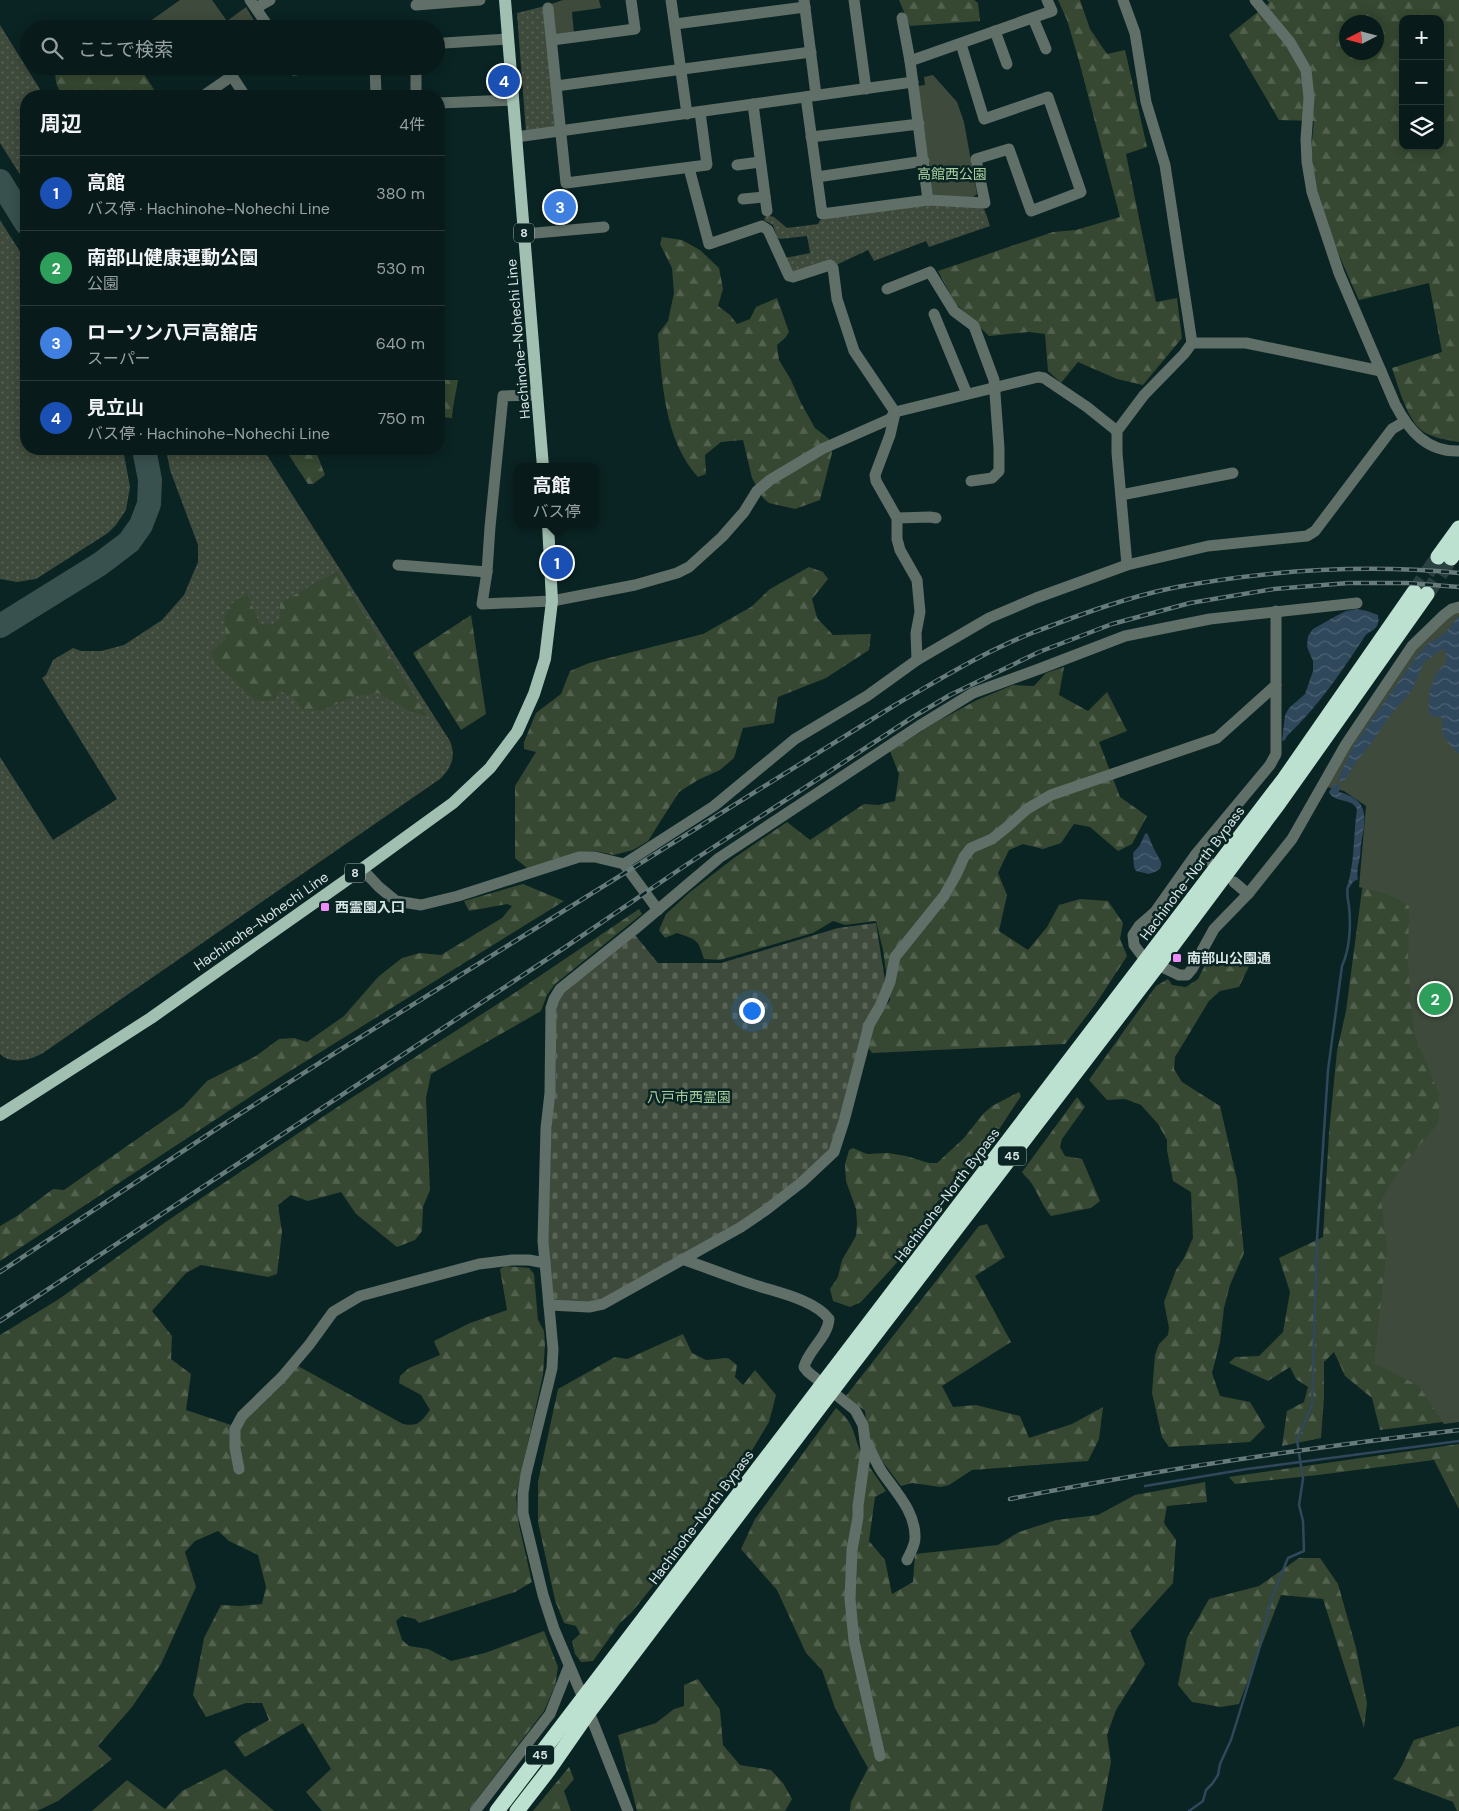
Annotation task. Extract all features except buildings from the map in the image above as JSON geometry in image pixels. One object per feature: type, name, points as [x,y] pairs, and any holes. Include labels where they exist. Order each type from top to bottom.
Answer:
[{"type":"highway","points":[[1450,554],[1459,528]]},
{"type":"highway","name":"Hachinohe-North Bypass","points":[[497,1811],[587,1705],[1152,963],[1284,779],[1421,594]]},
{"type":"highway","name":"Hachinohe-North Bypass","points":[[517,1811],[548,1771],[587,1705]]},
{"type":"main road","name":"Hachinohe-Nohechi Line","points":[[505,0],[543,463]]},
{"type":"main road","name":"Hachinohe-Nohechi Line","points":[[0,1115],[150,1018],[362,869],[453,802],[490,768],[516,732],[537,685],[545,659],[552,601],[548,528]]},
{"type":"street","points":[[264,20],[253,4],[270,0]]},
{"type":"street","points":[[416,5],[480,0]]},
{"type":"street","points":[[552,40],[635,30],[631,0]]},
{"type":"street","points":[[671,0],[687,114]]},
{"type":"street","points":[[854,0],[866,89]]},
{"type":"street","points":[[910,61],[1052,12],[1047,0]]},
{"type":"street","points":[[1123,0],[1135,33],[1146,102],[1165,165],[1192,343],[1184,354],[1144,395],[1117,431],[1117,454],[1126,565]]},
{"type":"street","points":[[1255,0],[1290,42],[1306,70],[1309,98],[1307,154],[1312,192],[1338,273],[1404,422],[1416,436],[1432,447],[1448,451],[1459,451]]},
{"type":"street","points":[[675,24],[804,3],[811,52],[811,137],[822,214],[928,200],[986,203],[976,159],[1009,149],[1030,211],[1081,192],[1048,97],[984,119],[961,44]]},
{"type":"street","points":[[548,8],[559,131],[566,183],[707,165],[700,112]]},
{"type":"street","points":[[902,18],[910,61],[928,200]]},
{"type":"street","points":[[1033,18],[1046,49]]},
{"type":"street","points":[[995,32],[1007,64]]},
{"type":"street","points":[[445,43],[508,39]]},
{"type":"street","points":[[556,86],[811,52]]},
{"type":"street","points":[[210,90],[229,75]]},
{"type":"street","points":[[236,75],[242,90]]},
{"type":"street","points":[[375,75],[376,90]]},
{"type":"street","points":[[416,75],[416,90]]},
{"type":"street","points":[[516,137],[913,82]]},
{"type":"street","points":[[445,103],[513,100]]},
{"type":"street","points":[[753,104],[767,211]]},
{"type":"street","points":[[811,137],[919,124]]},
{"type":"street","points":[[816,177],[924,160]]},
{"type":"street","points":[[737,165],[760,162]]},
{"type":"street","points":[[689,168],[709,244],[762,226],[768,230],[789,276],[793,277],[830,266],[833,268],[837,299],[854,351],[895,412],[890,435],[875,475],[876,481],[897,518],[899,544],[917,580],[920,612],[916,633],[917,660]]},
{"type":"street","points":[[743,199],[765,197]]},
{"type":"street","points":[[524,234],[604,227]]},
{"type":"street","points":[[887,289],[930,272],[954,311],[974,326],[996,388],[998,471],[992,478],[971,481]]},
{"type":"street","points":[[934,314],[967,394]]},
{"type":"street","points":[[1192,343],[1246,343],[1381,371]]},
{"type":"street","points":[[537,395],[503,396],[487,572],[482,604],[552,601],[635,585],[678,573],[689,567],[722,537],[744,512],[757,491],[770,480],[822,449],[890,419],[895,412],[1038,377],[1044,378],[1087,407],[1117,431]]},
{"type":"street","points":[[362,869],[396,901],[421,905],[467,893],[579,857],[595,857],[624,864],[714,806],[795,739],[867,696],[917,660],[989,618],[1036,598],[1126,565],[1208,546],[1307,536],[1315,531],[1392,429],[1404,422]]},
{"type":"street","points":[[1121,495],[1233,473]]},
{"type":"street","points":[[897,518],[936,518]]},
{"type":"street","points":[[398,565],[487,572]]},
{"type":"street","points":[[628,1811],[587,1705],[545,1605],[523,1513],[523,1493],[526,1474],[552,1368],[553,1349],[543,1241],[546,1137],[550,1093],[551,1016],[554,999],[560,989],[655,906],[719,858],[972,693],[1125,636],[1201,620],[1356,603]]},
{"type":"street","points":[[1276,611],[1276,754],[1270,765],[1196,854],[1155,912],[1133,935],[1134,945],[1152,963],[1179,975],[1187,975],[1192,969],[1214,929],[1248,894],[1292,839],[1346,744],[1412,646],[1444,615],[1452,609],[1459,607]]},
{"type":"street","points":[[549,1305],[589,1307],[604,1304],[741,1227],[802,1182],[834,1152],[869,1025],[880,1006],[890,982],[894,957],[944,896],[958,873],[964,857],[971,848],[992,839],[1027,808],[1052,795],[1217,738],[1276,685]]},
{"type":"street","points":[[1196,854],[1208,861]]},
{"type":"street","points":[[624,864],[655,906]]},
{"type":"street","points":[[1234,882],[1248,894]]},
{"type":"street","points":[[682,1259],[795,1298],[825,1313],[829,1319],[829,1326],[806,1360],[804,1367],[855,1410],[863,1425],[866,1449],[852,1550],[850,1599],[854,1641],[880,1756]]},
{"type":"street","points":[[239,1469],[235,1448],[235,1429],[242,1416],[287,1371],[333,1312],[360,1296],[479,1264],[512,1260],[529,1260],[545,1263]]},
{"type":"street","points":[[864,1437],[881,1471],[897,1491],[911,1517],[915,1536],[914,1546],[907,1560]]},
{"type":"street","points":[[475,1811],[550,1714],[569,1666]]},
{"type":"green space","points":[[180,0],[212,0],[226,20],[152,20]]},
{"type":"green space","points":[[563,0],[599,0],[601,8],[572,12],[574,33],[557,35],[554,33],[551,4]]},
{"type":"green space","points":[[899,0],[974,0],[978,3],[980,21],[910,26]]},
{"type":"green space","points":[[1058,0],[1080,0],[1090,29],[1107,54],[1125,50],[1147,147],[1126,154],[1156,302],[1177,298],[1182,338],[1143,385],[1117,379],[1078,362],[1061,383],[1048,371],[1045,334],[1029,332],[989,336],[955,303],[938,271],[1053,232],[1076,230],[1120,217],[1079,61],[1067,20]]},
{"type":"green space","points":[[1267,0],[1459,0],[1459,442],[1432,436],[1419,428],[1406,408],[1392,368],[1442,352],[1429,283],[1359,300],[1321,205],[1313,166],[1314,121],[1279,120],[1229,35],[1269,3]]},
{"type":"green space","points":[[545,6],[556,127],[526,132],[517,13]]},
{"type":"green space","points":[[246,7],[254,20],[228,20]]},
{"type":"green space","points":[[0,25],[20,57],[20,75],[31,75],[40,90],[20,90],[20,175],[0,143]]},
{"type":"green space","points":[[55,75],[145,75],[154,90],[60,90]]},
{"type":"green space","name":"高館西公園","points":[[933,75],[957,102],[964,122],[977,194],[973,197],[933,196],[918,86],[925,85],[924,77]]},
{"type":"green space","points":[[925,205],[982,207],[990,226],[929,247],[926,241],[874,261],[868,250],[836,265],[795,272],[792,271],[785,258],[810,253],[807,236],[780,239],[777,237],[773,225],[764,220],[766,215],[774,217],[787,228],[818,224],[820,220],[829,218]]},
{"type":"green space","points":[[0,220],[20,252],[20,455],[124,455],[130,487],[126,510],[108,533],[36,579],[17,582],[0,579]]},
{"type":"green space","points":[[662,237],[682,240],[700,250],[719,268],[723,289],[718,306],[730,315],[737,324],[750,319],[756,307],[777,298],[789,332],[777,345],[779,360],[815,428],[829,439],[832,453],[820,500],[795,509],[769,503],[763,498],[752,478],[743,440],[721,442],[705,455],[706,474],[698,477],[687,462],[671,428],[663,390],[658,334],[668,321],[674,293],[672,268],[660,244]]},
{"type":"green space","points":[[445,380],[458,380],[452,418],[445,417]]},
{"type":"green space","points":[[167,455],[267,455],[450,741],[453,752],[452,762],[440,779],[43,1053],[33,1058],[10,1059],[0,1054],[0,757],[53,840],[117,799],[42,678],[46,675],[53,660],[73,648],[81,651],[101,651],[124,645],[162,620],[184,595],[198,562],[198,545],[170,470]]},
{"type":"green space","points":[[289,455],[317,455],[325,475],[313,484],[308,484]]},
{"type":"green space","points":[[809,567],[823,572],[828,579],[812,599],[817,618],[833,635],[871,634],[869,650],[826,678],[778,697],[774,723],[743,728],[734,758],[720,770],[698,780],[679,792],[648,841],[633,850],[614,855],[595,851],[584,852],[528,869],[515,858],[515,786],[536,752],[524,749],[524,742],[536,713],[561,694],[570,671],[589,663],[703,634],[751,607],[770,589]]},
{"type":"green space","points":[[337,571],[427,716],[411,712],[378,693],[355,696],[320,711],[303,710],[294,698],[281,691],[274,701],[256,701],[216,664],[211,652],[226,639],[224,621],[229,605],[247,594],[260,624],[273,624],[280,618],[280,603]]},
{"type":"green space","points":[[1459,607],[1459,1422],[1444,1424],[1419,1386],[1374,1363],[1387,1249],[1381,1200],[1402,1166],[1439,1122],[1439,1094],[1414,1034],[1408,964],[1409,906],[1393,896],[1359,887],[1366,806],[1344,791],[1322,786],[1412,646]]},
{"type":"green space","points":[[471,615],[486,714],[461,730],[413,653]]},
{"type":"green space","points":[[1064,667],[1059,695],[1088,711],[1107,692],[1127,731],[1099,742],[1120,797],[1147,816],[1132,844],[1118,851],[1090,827],[1074,824],[1061,843],[1043,849],[1023,844],[1009,850],[998,873],[1007,895],[999,931],[1028,950],[1047,927],[1059,905],[1080,899],[1108,901],[1123,923],[1120,939],[1127,956],[1095,1005],[1065,1044],[872,1053],[867,1046],[874,1024],[890,1000],[883,950],[876,921],[845,925],[833,921],[813,933],[720,960],[704,959],[700,947],[693,939],[677,933],[665,938],[659,930],[666,914],[690,892],[734,858],[787,822],[810,840],[864,804],[879,805],[895,801],[899,774],[890,751],[938,721],[977,700],[1013,685],[1034,686],[1046,673]]},
{"type":"green space","points":[[1363,882],[1439,902],[1459,1420],[1380,1430],[1372,1398],[1345,1376],[1334,1352],[1324,1362],[1321,1438],[1282,1446],[1287,1411],[1304,1402],[1308,1387],[1296,1379],[1290,1367],[1268,1381],[1229,1363],[1235,1357],[1259,1356],[1283,1332],[1290,1292],[1279,1258],[1323,1237],[1329,1133],[1337,1051],[1346,1011]]},
{"type":"green space","points":[[523,884],[564,901],[282,1076],[0,1261],[0,1226],[17,1216],[53,1189],[64,1190],[183,1107],[207,1081],[256,1056],[279,1039],[294,1038],[307,1042],[344,1016],[378,977],[402,958],[420,953],[441,955],[502,918],[512,906],[507,904],[469,911],[464,901]]},
{"type":"green space","points":[[639,909],[642,914],[555,984],[547,995],[541,1011],[431,1074],[426,1098],[430,1190],[423,1207],[422,1231],[415,1240],[397,1247],[356,1214],[341,1192],[308,1201],[291,1195],[278,1205],[282,1232],[277,1274],[268,1277],[201,1265],[186,1273],[152,1311],[172,1336],[171,1359],[191,1374],[186,1410],[237,1427],[298,1366],[403,1424],[412,1425],[421,1420],[430,1410],[421,1395],[399,1383],[400,1376],[409,1368],[440,1355],[434,1341],[470,1323],[507,1310],[500,1269],[505,1266],[529,1268],[534,1274],[538,1320],[544,1331],[545,1345],[543,1375],[516,1496],[519,1525],[532,1582],[515,1592],[419,1623],[415,1619],[402,1616],[396,1621],[402,1640],[409,1646],[428,1649],[451,1661],[485,1653],[544,1631],[558,1667],[555,1686],[544,1711],[468,1811],[322,1811],[306,1792],[331,1769],[303,1723],[245,1757],[234,1742],[242,1735],[269,1720],[262,1703],[246,1703],[206,1717],[193,1695],[204,1638],[221,1605],[262,1604],[266,1587],[258,1555],[229,1541],[218,1531],[195,1541],[185,1552],[196,1587],[161,1664],[132,1707],[98,1746],[112,1759],[58,1801],[37,1811],[0,1811],[0,1335],[59,1299],[167,1221]]},
{"type":"green space","name":"八戸市西霊園","points":[[876,923],[886,987],[833,1149],[767,1206],[600,1303],[553,1302],[548,1240],[551,1133],[556,1073],[556,1013],[560,995],[635,935],[658,963],[721,963],[838,928]]},
{"type":"green space","points":[[1244,951],[1250,964],[1239,987],[1220,991],[1209,1001],[1175,1057],[1174,1069],[1182,1082],[1220,1106],[1237,1180],[1244,1253],[1230,1285],[1224,1308],[1220,1342],[1212,1373],[1220,1396],[1250,1402],[1265,1427],[1250,1442],[1169,1447],[1162,1437],[1152,1393],[1155,1355],[1159,1344],[1168,1335],[1169,1328],[1164,1302],[1176,1270],[1193,1238],[1191,1192],[1173,1181],[1167,1140],[1158,1124],[1141,1105],[1125,1099],[1107,1100],[1089,1080],[1156,986],[1168,979],[1172,985],[1186,987],[1198,979],[1206,963],[1221,953]]},
{"type":"green space","points":[[1019,1092],[1021,1096],[988,1146],[973,1159],[961,1181],[939,1200],[931,1211],[930,1219],[923,1226],[912,1246],[861,1302],[850,1307],[833,1301],[830,1289],[838,1277],[842,1260],[856,1236],[856,1209],[846,1181],[845,1164],[849,1150],[853,1148],[867,1154],[888,1153],[929,1163],[937,1163],[964,1138],[983,1114],[992,1106]]},
{"type":"green space","points":[[1077,1097],[1085,1107],[1062,1139],[1060,1147],[1065,1156],[1082,1159],[1100,1201],[1091,1208],[1051,1216],[1032,1184],[1022,1172]]},
{"type":"green space","points":[[987,1224],[1005,1257],[975,1276],[1011,1342],[942,1386],[953,1407],[976,1405],[1020,1416],[1029,1438],[1072,1424],[1103,1407],[1099,1439],[1088,1461],[972,1470],[949,1485],[941,1487],[912,1483],[901,1486],[868,1438],[865,1411],[846,1396],[979,1226]]},
{"type":"green space","points":[[683,1334],[692,1353],[706,1360],[728,1358],[737,1365],[735,1377],[743,1385],[755,1370],[776,1395],[769,1422],[739,1472],[677,1556],[632,1612],[620,1623],[593,1661],[581,1662],[575,1654],[572,1641],[580,1634],[576,1626],[564,1623],[555,1600],[538,1522],[538,1482],[558,1389],[615,1357],[627,1359]]},
{"type":"green space","points":[[836,1408],[847,1419],[862,1455],[886,1491],[875,1497],[869,1541],[885,1560],[892,1594],[913,1582],[915,1554],[998,1545],[1019,1532],[1056,1520],[1098,1515],[1135,1495],[1205,1482],[1207,1502],[1167,1506],[1164,1523],[1176,1540],[1173,1583],[1130,1631],[1145,1664],[1116,1710],[1107,1735],[1111,1762],[1102,1811],[850,1811],[851,1802],[868,1768],[835,1708],[822,1670],[806,1653],[777,1590],[741,1549],[755,1519]]},
{"type":"green space","points":[[1459,1444],[1459,1509],[1434,1460],[1235,1484],[1229,1477]]},
{"type":"green space","points":[[1299,1558],[1320,1558],[1338,1584],[1356,1648],[1367,1703],[1364,1728],[1323,1599],[1281,1595],[1239,1704],[1221,1707],[1192,1702],[1178,1685],[1187,1638],[1209,1599],[1259,1586]]},
{"type":"green space","points":[[698,1679],[720,1710],[723,1745],[740,1765],[771,1770],[783,1783],[792,1799],[785,1811],[637,1811],[618,1735],[656,1723],[674,1709],[684,1706],[684,1685]]},
{"type":"green space","points":[[1459,1726],[1459,1811],[1457,1811],[1453,1802],[1393,1779],[1402,1766],[1414,1740]]},
{"type":"green space","points":[[569,1767],[574,1779],[564,1791],[571,1811],[533,1811]]},
{"type":"green space","points":[[225,1769],[274,1811],[92,1811],[127,1780],[165,1809],[182,1791]]},
{"type":"water","points":[[1357,609],[1378,615],[1375,629],[1365,636],[1319,701],[1285,740],[1282,741],[1285,715],[1289,708],[1305,694],[1313,671],[1313,661],[1307,647],[1308,636],[1313,629],[1336,616],[1346,611]]},
{"type":"water","points":[[1459,616],[1459,753],[1444,735],[1441,716],[1433,717],[1429,713],[1428,708],[1432,686],[1437,673],[1447,658],[1444,649],[1438,651],[1424,662],[1412,690],[1389,717],[1341,783],[1339,777],[1354,745],[1416,657],[1426,645],[1444,634]]},
{"type":"water","points":[[1334,784],[1340,785],[1339,792],[1349,795],[1356,800],[1364,811],[1364,826],[1357,870],[1358,879],[1349,888],[1347,887],[1353,858],[1357,809],[1351,803],[1332,796],[1329,792]]},
{"type":"water","points":[[1147,833],[1161,864],[1159,869],[1149,874],[1136,871],[1133,853]]},
{"type":"waterway","points":[[1189,1811],[1203,1801],[1206,1790],[1218,1775],[1220,1764],[1231,1740],[1258,1653],[1272,1597],[1288,1558],[1304,1551],[1303,1521],[1299,1505],[1303,1479],[1297,1440],[1312,1405],[1317,1239],[1328,1070],[1342,966],[1347,952],[1350,928],[1348,886]]},
{"type":"waterway","points":[[1145,1486],[1247,1469],[1459,1441]]},
{"type":"taxiway","points":[[0,181],[20,213]]},
{"type":"taxiway","points":[[0,626],[100,564],[129,542],[141,525],[149,504],[150,480],[145,455]]},
{"type":"tunnel","points":[[1414,592],[1438,557]]},
{"type":"tunnel","points":[[1427,594],[1451,558]]},
{"type":"railway","points":[[0,1272],[335,1053],[895,705],[962,666],[1014,640],[1122,601],[1158,591],[1212,581],[1317,570],[1388,569],[1459,573]]},
{"type":"railway","points":[[0,1321],[564,948],[686,865],[913,717],[950,695],[1039,652],[1112,624],[1190,603],[1274,589],[1348,583],[1407,583],[1459,587]]},
{"type":"railway","points":[[1010,1499],[1234,1460],[1459,1430]]},
{"type":"place","name":"見立山","points":[[504,81]]},
{"type":"place","name":"ローソン八戸高舘店","points":[[560,207]]},
{"type":"place","name":"高館","points":[[557,563]]},
{"type":"place","name":"西霊園入口","points":[[325,907]]},
{"type":"place","name":"南部山公園通","points":[[1177,958]]},
{"type":"place","name":"南部山健康運動公園","points":[[1435,999]]}]
